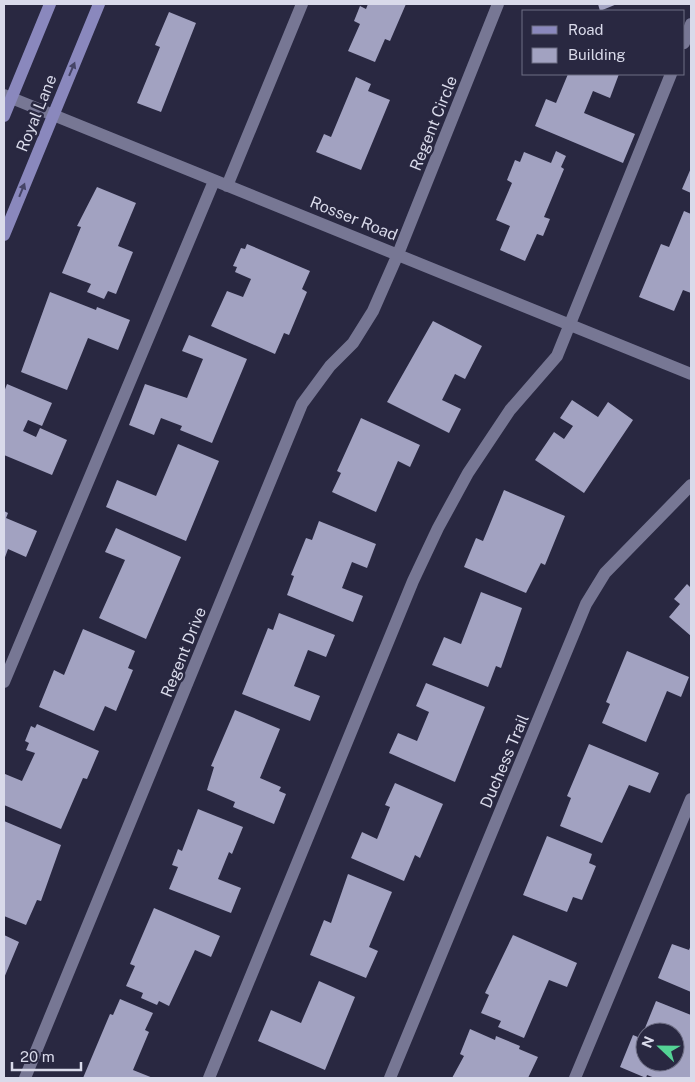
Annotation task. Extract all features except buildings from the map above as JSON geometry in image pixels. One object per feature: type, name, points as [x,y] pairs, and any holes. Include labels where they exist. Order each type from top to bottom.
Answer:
[{"type":"main road","name":"Royal Lane","points":[[4,116],[8,96],[50,4]]},
{"type":"main road","name":"Royal Lane","points":[[4,235],[99,4]]},
{"type":"street","points":[[227,186],[302,4]]},
{"type":"street","name":"Regent Circle","points":[[398,254],[498,4]]},
{"type":"street","points":[[685,40],[691,24]]},
{"type":"street","points":[[209,1078],[413,581],[438,528],[468,473],[510,410],[557,356],[671,75]]},
{"type":"street","name":"Rosser Road","points":[[8,96],[214,181],[570,323],[691,374]]},
{"type":"street","points":[[4,682],[214,181]]},
{"type":"street","name":"Regent Drive","points":[[25,1078],[302,404],[330,366],[354,343],[373,311],[398,254]]},
{"type":"street","name":"Duchess Trail","points":[[390,1078],[586,604],[605,573],[691,485]]},
{"type":"street","points":[[575,1078],[691,799]]}]
